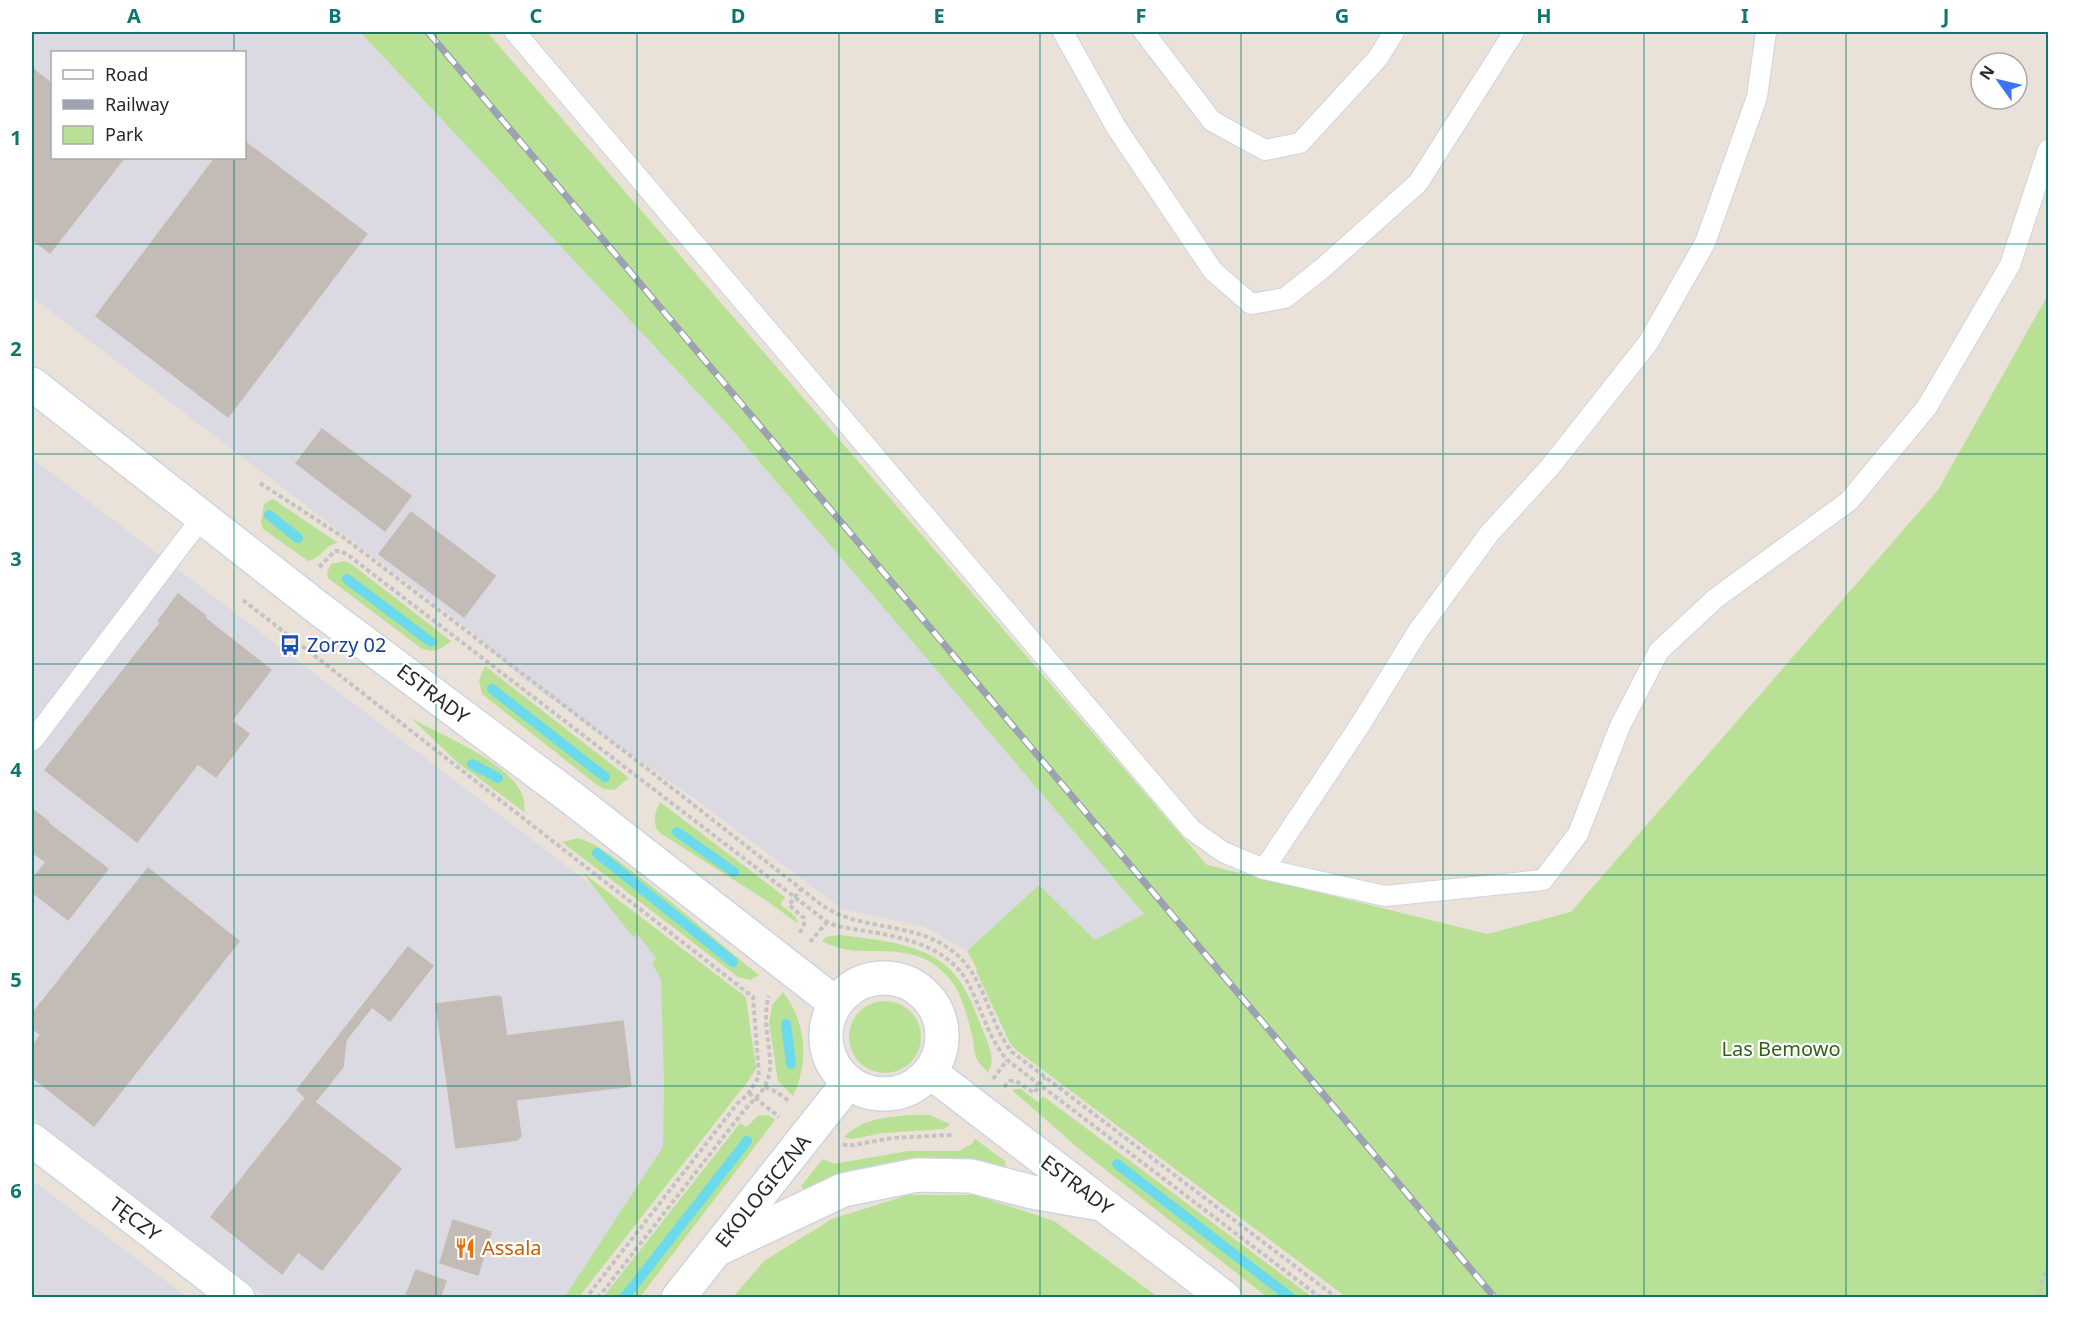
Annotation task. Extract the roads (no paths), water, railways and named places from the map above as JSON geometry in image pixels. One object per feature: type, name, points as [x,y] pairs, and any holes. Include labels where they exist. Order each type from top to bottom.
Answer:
[{"type":"main road","name":"ESTRADY","points":[[32,384],[299,593],[568,795],[835,1003]]},
{"type":"main road","points":[[874,978],[897,978],[919,988],[935,1006],[942,1028],[941,1051],[930,1072],[915,1086],[897,1093],[878,1095],[862,1091],[848,1083],[838,1074],[830,1061],[825,1041],[827,1021],[835,1003],[852,986],[874,978]]},
{"type":"main road","name":"ESTRADY","points":[[930,1072],[1225,1298]]},
{"type":"main road","name":"EKOLOGICZNA","points":[[678,1298],[848,1083]]},
{"type":"main road","name":"TĘCZY","points":[[32,1140],[238,1298]]},
{"type":"main road","points":[[716,1250],[843,1190],[917,1175],[971,1176],[1032,1192],[1101,1204]]},
{"type":"lane","points":[[515,32],[1191,829],[1223,852],[1264,869],[1385,896],[1543,880],[1578,834],[1620,726],[1659,651],[1716,598],[1850,501],[1927,407],[2010,265],[2049,150]]},
{"type":"lane","points":[[1064,32],[1116,127],[1213,271],[1251,304],[1285,298],[1418,183],[1514,32]]},
{"type":"lane","points":[[1144,32],[1212,121],[1264,150],[1300,143],[1378,58],[1394,32]]},
{"type":"lane","points":[[1264,869],[1360,725],[1430,614],[1489,534],[1550,466],[1648,343],[1705,243],[1757,97],[1766,32]]},
{"type":"lane","points":[[33,740],[203,516]]},
{"type":"waterway","points":[[269,515],[298,538]]},
{"type":"waterway","points":[[347,579],[431,642]]},
{"type":"waterway","points":[[492,689],[605,777]]},
{"type":"waterway","points":[[472,764],[498,778]]},
{"type":"waterway","points":[[677,832],[734,872]]},
{"type":"waterway","points":[[597,853],[733,962]]},
{"type":"waterway","points":[[786,1024],[791,1064]]},
{"type":"waterway","points":[[624,1298],[747,1141]]},
{"type":"waterway","points":[[1117,1164],[1291,1298]]},
{"type":"railway","points":[[428,32],[1495,1298]]},
{"type":"place","name":"Zorzy 02","points":[[290,645]]},
{"type":"place","name":"Assala","points":[[465,1248]]},
{"type":"park label","name":"Las Bemowo","points":[[1781,1049]]}]
